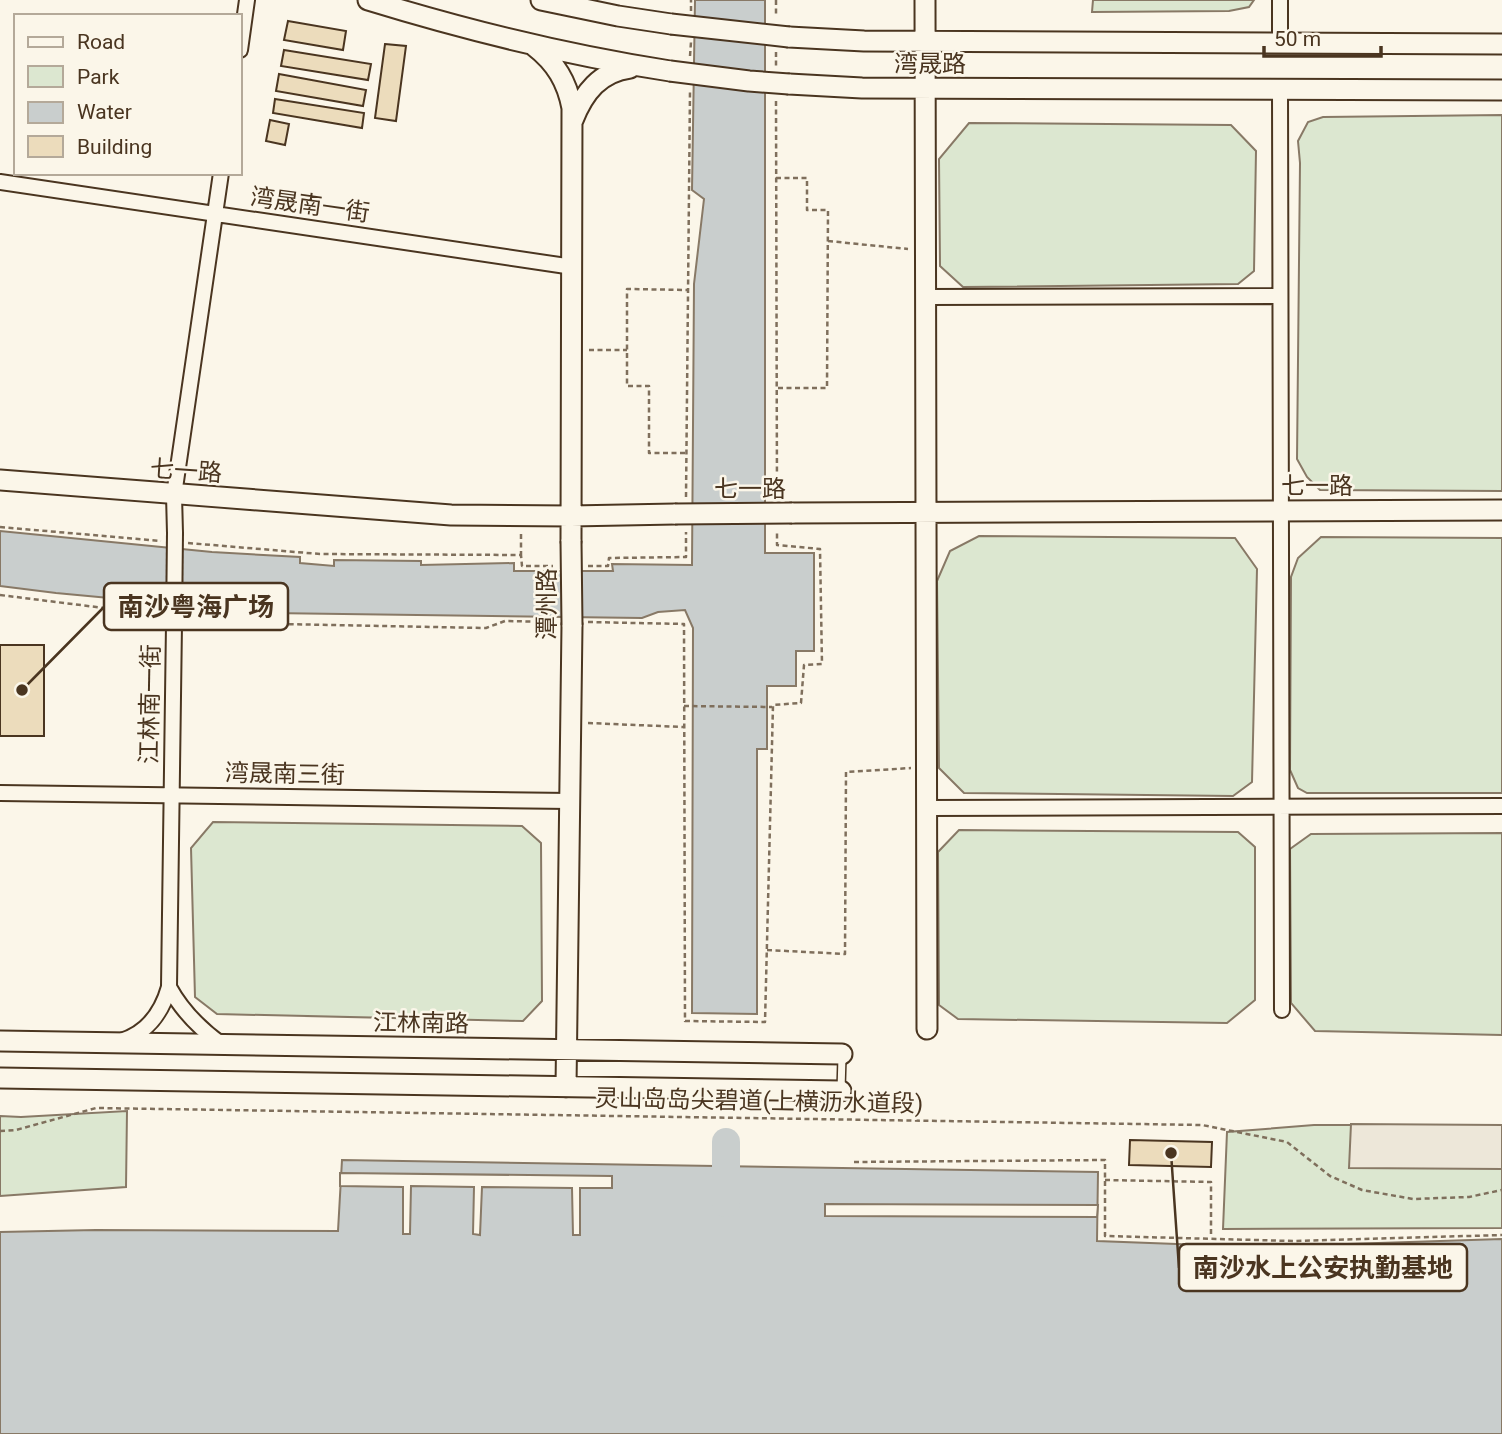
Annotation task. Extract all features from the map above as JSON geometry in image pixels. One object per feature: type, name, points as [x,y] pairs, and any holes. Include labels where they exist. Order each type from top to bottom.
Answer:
[{"type":"main road","name":"湾晟路","points":[[368,0],[450,25],[534,46],[640,67],[789,84],[862,88],[1502,90]]},
{"type":"main road","name":"湾晟路","points":[[541,0],[618,16],[710,30],[864,41],[1502,44]]},
{"type":"main road","points":[[597,0],[618,16]]},
{"type":"main road","points":[[925,0],[927,1029]]},
{"type":"main road","name":"潭州路","points":[[534,46],[560,73],[570,96],[573,121],[573,623],[566,1087]]},
{"type":"main road","points":[[573,121],[579,103],[590,88],[622,69],[640,67]]},
{"type":"main road","name":"七一路","points":[[0,480],[451,515],[571,516],[680,509],[792,513],[1502,510]]},
{"type":"main road","name":"江林南路","points":[[0,1041],[842,1054]]},
{"type":"main road","points":[[0,1078],[841,1091]]},
{"type":"street","points":[[242,36],[247,0]]},
{"type":"street","points":[[1280,0],[1280,43]]},
{"type":"street","points":[[1280,90],[1282,1010]]},
{"type":"street","name":"江林南一街","points":[[169,987],[171,795],[181,621],[174,539],[174,495],[221,175]]},
{"type":"street","name":"湾晟南一街","points":[[0,182],[573,267]]},
{"type":"street","points":[[925,297],[1280,296]]},
{"type":"street","name":"湾晟南三街","points":[[0,793],[570,801]]},
{"type":"street","points":[[926,808],[1502,806]]},
{"type":"street","points":[[116,1043],[136,1034],[153,1020],[169,987]]},
{"type":"street","points":[[169,987],[191,1019],[221,1044]]},
{"type":"lane","points":[[841,1091],[842,1054]]},
{"type":"path","points":[[691,0],[691,14]]},
{"type":"path","points":[[690,55],[691,41]]},
{"type":"path","points":[[680,509],[687,453],[690,83]]},
{"type":"path","points":[[776,178],[807,178],[807,210],[828,210],[827,388],[777,388]]},
{"type":"path","points":[[828,240],[925,250]]},
{"type":"path","points":[[687,453],[649,453],[649,386],[626,386],[627,289],[688,290]]},
{"type":"path","points":[[572,350],[627,350]]},
{"type":"path","points":[[521,516],[522,566],[559,566]]},
{"type":"path","points":[[0,527],[174,539],[320,554],[521,555]]},
{"type":"path","points":[[583,566],[608,566],[609,558],[686,557],[686,531]]},
{"type":"path","points":[[0,594],[161,615]]},
{"type":"path","points":[[181,621],[486,628],[505,621],[684,624],[685,1021],[765,1022]]},
{"type":"path","points":[[684,706],[773,707]]},
{"type":"path","points":[[571,722],[684,727]]},
{"type":"path","points":[[767,950],[845,954],[846,772],[926,766]]},
{"type":"path","name":"灵山岛岛尖碧道(上横沥水道段)","points":[[0,1131],[16,1130],[96,1108],[1202,1125],[1287,1142],[1331,1177],[1362,1190],[1413,1199],[1469,1197],[1502,1190]]},
{"type":"path","points":[[854,1162],[1105,1160],[1105,1236],[1293,1241],[1502,1234]]},
{"type":"path","points":[[1105,1180],[1211,1182],[1211,1239]]},
{"type":"green space","points":[[1093,0],[1254,0],[1249,7],[1229,11],[1092,12]]},
{"type":"green space","points":[[1502,115],[1502,491],[1320,490],[1307,477],[1297,459],[1298,141],[1308,122],[1323,117]]},
{"type":"green space","points":[[969,123],[1231,125],[1256,151],[1254,271],[1238,284],[963,287],[940,266],[939,159]]},
{"type":"green space","points":[[979,536],[1235,538],[1257,569],[1252,782],[1233,796],[964,793],[939,768],[937,581],[950,551]]},
{"type":"green space","points":[[1321,537],[1502,538],[1502,793],[1307,793],[1298,788],[1290,770],[1291,577],[1298,558]]},
{"type":"green space","points":[[213,822],[522,826],[541,843],[542,1001],[523,1021],[217,1014],[195,997],[191,848]]},
{"type":"green space","points":[[959,830],[1238,832],[1255,847],[1255,1000],[1227,1023],[958,1019],[939,1005],[938,852]]},
{"type":"green space","points":[[1502,833],[1502,1035],[1315,1031],[1291,1003],[1290,849],[1311,834]]},
{"type":"green space","points":[[127,1111],[126,1187],[0,1196],[0,1116]]},
{"type":"green space","points":[[1314,1125],[1502,1125],[1502,1228],[1223,1229],[1227,1132]]},
{"type":"shaded area","points":[[1351,1124],[1502,1125],[1502,1169],[1349,1168]]},
{"type":"water","points":[[695,0],[765,0],[765,553],[814,553],[814,651],[796,651],[796,686],[767,686],[767,749],[757,749],[757,1014],[692,1013],[693,628],[685,610],[658,612],[642,618],[269,613],[0,586],[0,531],[212,552],[300,557],[300,563],[334,566],[334,560],[421,561],[421,565],[514,563],[514,571],[613,571],[612,564],[692,565],[694,284],[704,199],[692,190]]},
{"type":"water","points":[[342,1160],[1098,1172],[1097,1241],[1257,1247],[1502,1239],[1502,1434],[0,1434],[0,1232],[338,1231]]},
{"type":"pier","points":[[340,1173],[612,1176],[612,1188],[580,1188],[580,1235],[573,1235],[572,1188],[482,1187],[480,1235],[473,1234],[474,1187],[411,1186],[410,1234],[403,1234],[403,1187],[340,1186]]},
{"type":"pier","points":[[825,1204],[1098,1205],[1097,1217],[825,1216]]},
{"type":"building","points":[[288,21],[346,31],[343,50],[284,40]]},
{"type":"building","points":[[385,44],[406,46],[396,121],[375,118]]},
{"type":"building","points":[[284,50],[371,64],[368,80],[281,66]]},
{"type":"building","points":[[279,74],[366,90],[363,106],[276,91]]},
{"type":"building","points":[[275,99],[364,113],[362,128],[273,113]]},
{"type":"building","points":[[270,120],[289,124],[285,145],[266,141]]},
{"type":"building","points":[[0,645],[44,645],[44,736],[0,736]]},
{"type":"building","points":[[1130,1140],[1212,1142],[1211,1167],[1129,1165]]},
{"type":"waterway","points":[[726,1142],[726,1203]]},
{"type":"place","name":"南沙粤海广场","points":[[22,690]]},
{"type":"place","name":"南沙水上公安执勤基地","points":[[1171,1153]]}]
